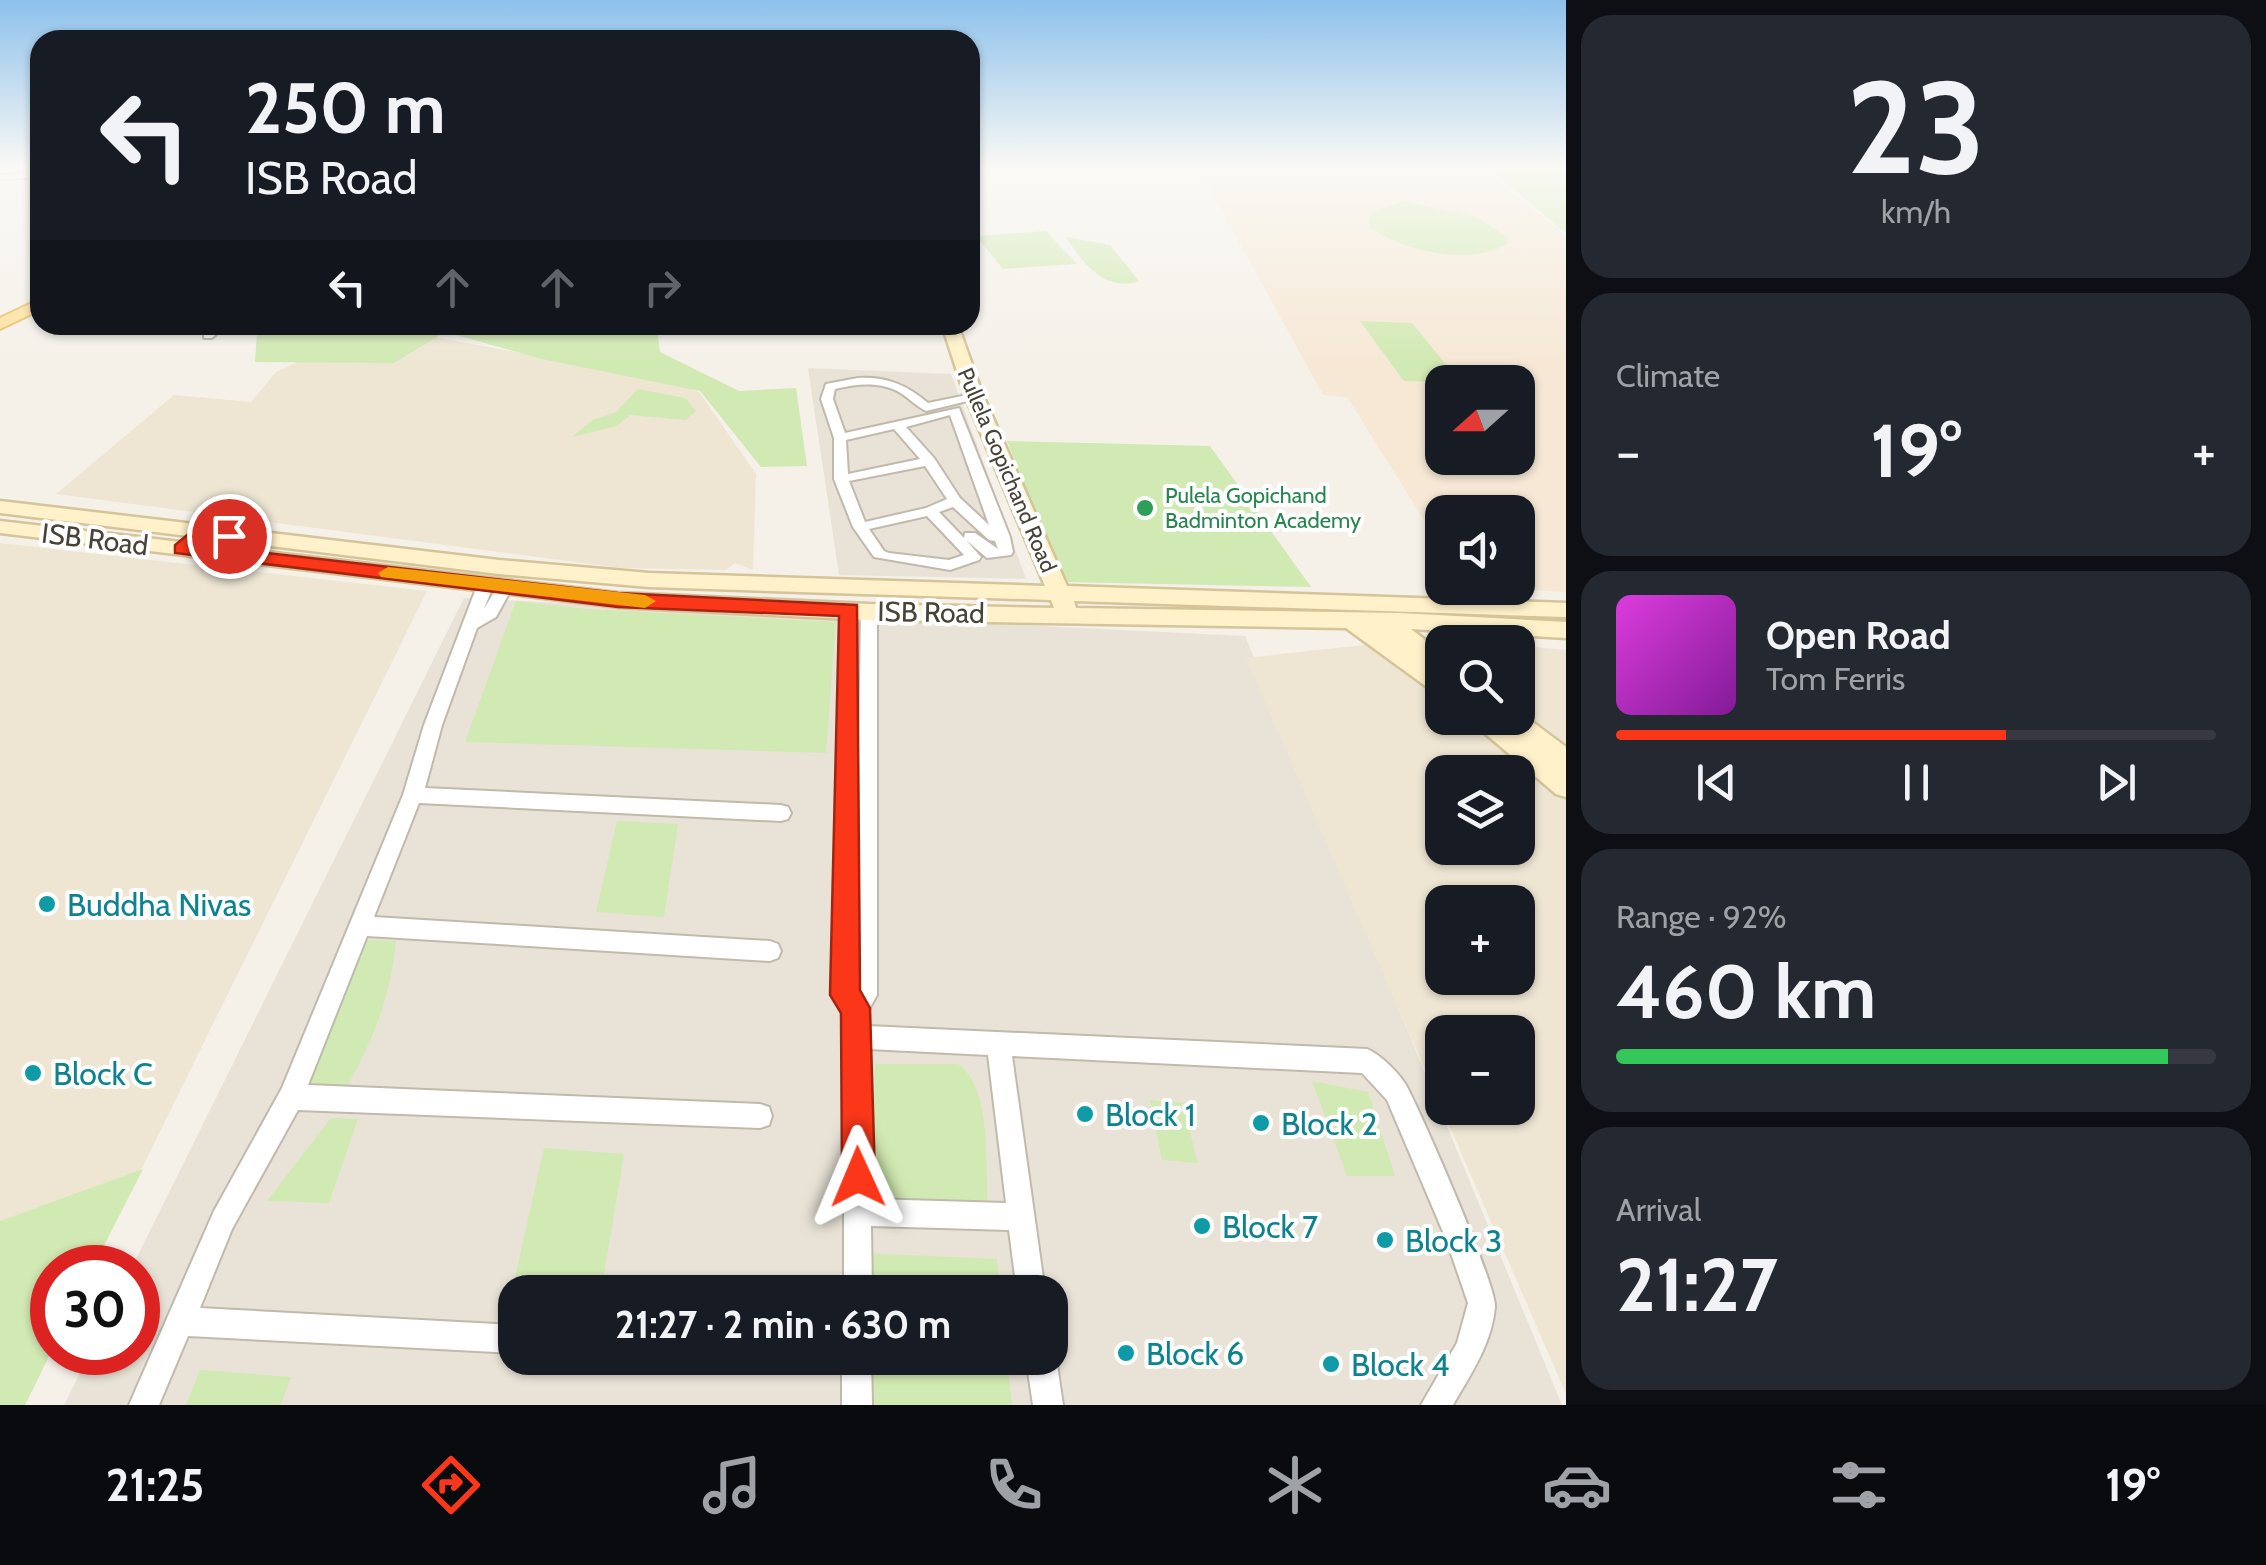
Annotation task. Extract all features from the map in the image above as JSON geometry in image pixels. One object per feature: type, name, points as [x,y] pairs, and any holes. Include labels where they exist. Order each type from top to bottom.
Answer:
[{"type":"main road","points":[[0,316],[30,301]]},
{"type":"main road","points":[[0,324],[30,309]]},
{"type":"main road","name":"Pullela Gopichand Road","points":[[950,335],[968,400],[995,452],[1057,604]]},
{"type":"main road","name":"ISB Road","points":[[0,506],[198,532],[649,580],[1352,622],[1566,630]]},
{"type":"main road","name":"ISB Road","points":[[0,527],[618,600],[859,611],[1057,604],[1566,610]]},
{"type":"main road","points":[[182,549],[198,532]]},
{"type":"main road","points":[[1352,622],[1425,676]]},
{"type":"main road","points":[[1386,622],[1425,652]]},
{"type":"main road","points":[[1502,735],[1566,786]]},
{"type":"main road","points":[[1533,735],[1566,761]]},
{"type":"street","points":[[930,411],[902,386],[888,381],[830,387],[827,398],[840,438],[840,479],[860,528],[879,554],[950,565],[974,557],[930,510]]},
{"type":"street","points":[[968,400],[1003,537],[994,537],[951,508],[929,461],[895,419],[930,411],[968,400]]},
{"type":"street","points":[[840,438],[900,424]]},
{"type":"street","points":[[840,479],[929,461]]},
{"type":"street","points":[[860,528],[951,508]]},
{"type":"street","points":[[144,1405],[223,1220],[292,1097],[413,795],[433,725],[470,625],[494,587]]},
{"type":"street","points":[[858,1275],[856,1008],[866,994],[859,611]]},
{"type":"street","points":[[413,795],[781,813]]},
{"type":"street","points":[[360,926],[770,950]]},
{"type":"street","points":[[856,1037],[1367,1061],[1384,1074],[1396,1091],[1460,1238],[1482,1303],[1470,1349],[1436,1405]]},
{"type":"street","points":[[998,1042],[1029,1275]]},
{"type":"street","points":[[292,1097],[760,1116]]},
{"type":"street","points":[[859,1212],[1020,1217]]},
{"type":"street","points":[[182,1321],[498,1338]]},
{"type":"street","points":[[857,1375],[857,1405]]},
{"type":"street","points":[[1044,1375],[1048,1405]]},
{"type":"shaded area","points":[[1234,233],[1562,233],[1566,236],[1566,592],[1535,590],[1535,495],[1425,495],[1425,522],[1347,397],[1323,395]]},
{"type":"shaded area","points":[[423,335],[674,381],[700,393],[756,474],[753,570],[735,563],[726,570],[621,568],[56,494],[174,395],[251,402],[276,372],[354,336]]},
{"type":"shaded area","points":[[808,368],[951,374],[1026,579],[839,575]]},
{"type":"shaded area","points":[[0,543],[427,591],[104,1245],[30,1245],[30,1375],[40,1375],[25,1405],[0,1405]]},
{"type":"shaded area","points":[[464,598],[1245,636],[1425,1073],[1425,1125],[1447,1125],[1562,1405],[64,1405],[79,1375],[160,1375],[160,1245],[143,1245]]},
{"type":"shaded area","points":[[1425,638],[1425,735],[1535,735],[1535,647],[1566,650],[1566,1394],[1449,1125],[1535,1125],[1535,1015],[1425,1015],[1425,1070],[1246,658]]},
{"type":"green space","points":[[1047,233],[1077,264],[1003,269],[980,236]]},
{"type":"green space","points":[[1379,233],[1500,233],[1508,243],[1493,250],[1457,255],[1418,249]]},
{"type":"green space","points":[[1066,237],[1110,245],[1139,281],[1127,284],[1105,279],[1087,265]]},
{"type":"green space","points":[[1360,321],[1412,323],[1446,365],[1425,365],[1425,381],[1404,381]]},
{"type":"green space","points":[[257,335],[440,335],[394,363],[255,362]]},
{"type":"green space","points":[[456,335],[658,335],[660,352],[739,391],[796,388],[807,466],[761,467],[700,391],[542,359]]},
{"type":"green space","points":[[638,389],[685,398],[696,411],[686,420],[630,415],[617,426],[572,437],[593,420],[616,412]]},
{"type":"green space","name":"Pulela Gopichand Badminton Academy","points":[[1007,441],[1210,446],[1311,587],[1063,582]]},
{"type":"green space","points":[[516,601],[587,609],[836,622],[826,753],[465,742]]},
{"type":"green space","points":[[617,821],[678,824],[664,917],[596,912]]},
{"type":"green space","points":[[368,940],[396,941],[390,980],[372,1035],[346,1088],[307,1090]]},
{"type":"green space","points":[[875,1064],[957,1064],[968,1074],[981,1107],[988,1203],[872,1197]]},
{"type":"green space","points":[[1312,1081],[1368,1092],[1395,1176],[1347,1176]]},
{"type":"green space","points":[[1150,1100],[1184,1103],[1197,1163],[1162,1160]]},
{"type":"green space","points":[[331,1118],[358,1119],[329,1203],[267,1201]]},
{"type":"green space","points":[[544,1148],[624,1154],[604,1275],[516,1275]]},
{"type":"green space","points":[[143,1169],[104,1245],[30,1245],[30,1375],[40,1375],[25,1405],[0,1405],[0,1221]]},
{"type":"green space","points":[[862,1253],[997,1259],[998,1275],[863,1275]]},
{"type":"green space","points":[[200,1370],[291,1377],[281,1405],[186,1405]]},
{"type":"green space","points":[[865,1375],[1009,1375],[1012,1405],[866,1405]]},
{"type":"slow traffic","points":[[388,573],[645,601]]},
{"type":"place","name":"Pulela Gopichand Badminton Academy","points":[[1145,508]]},
{"type":"place","name":"Buddha Nivas","points":[[47,904]]},
{"type":"place","name":"Block C","points":[[33,1073]]},
{"type":"place","name":"Block 1","points":[[1085,1114]]},
{"type":"place","name":"Block 2","points":[[1261,1123]]},
{"type":"place","name":"Block 7","points":[[1202,1226]]},
{"type":"place","name":"Block 3","points":[[1385,1240]]},
{"type":"place","name":"Block 6","points":[[1126,1353]]},
{"type":"place","name":"Block 4","points":[[1331,1364]]},
{"type":"route","points":[[229,536],[198,532],[182,549],[618,600],[849,610],[845,995],[856,1008],[858,1177]]}]
